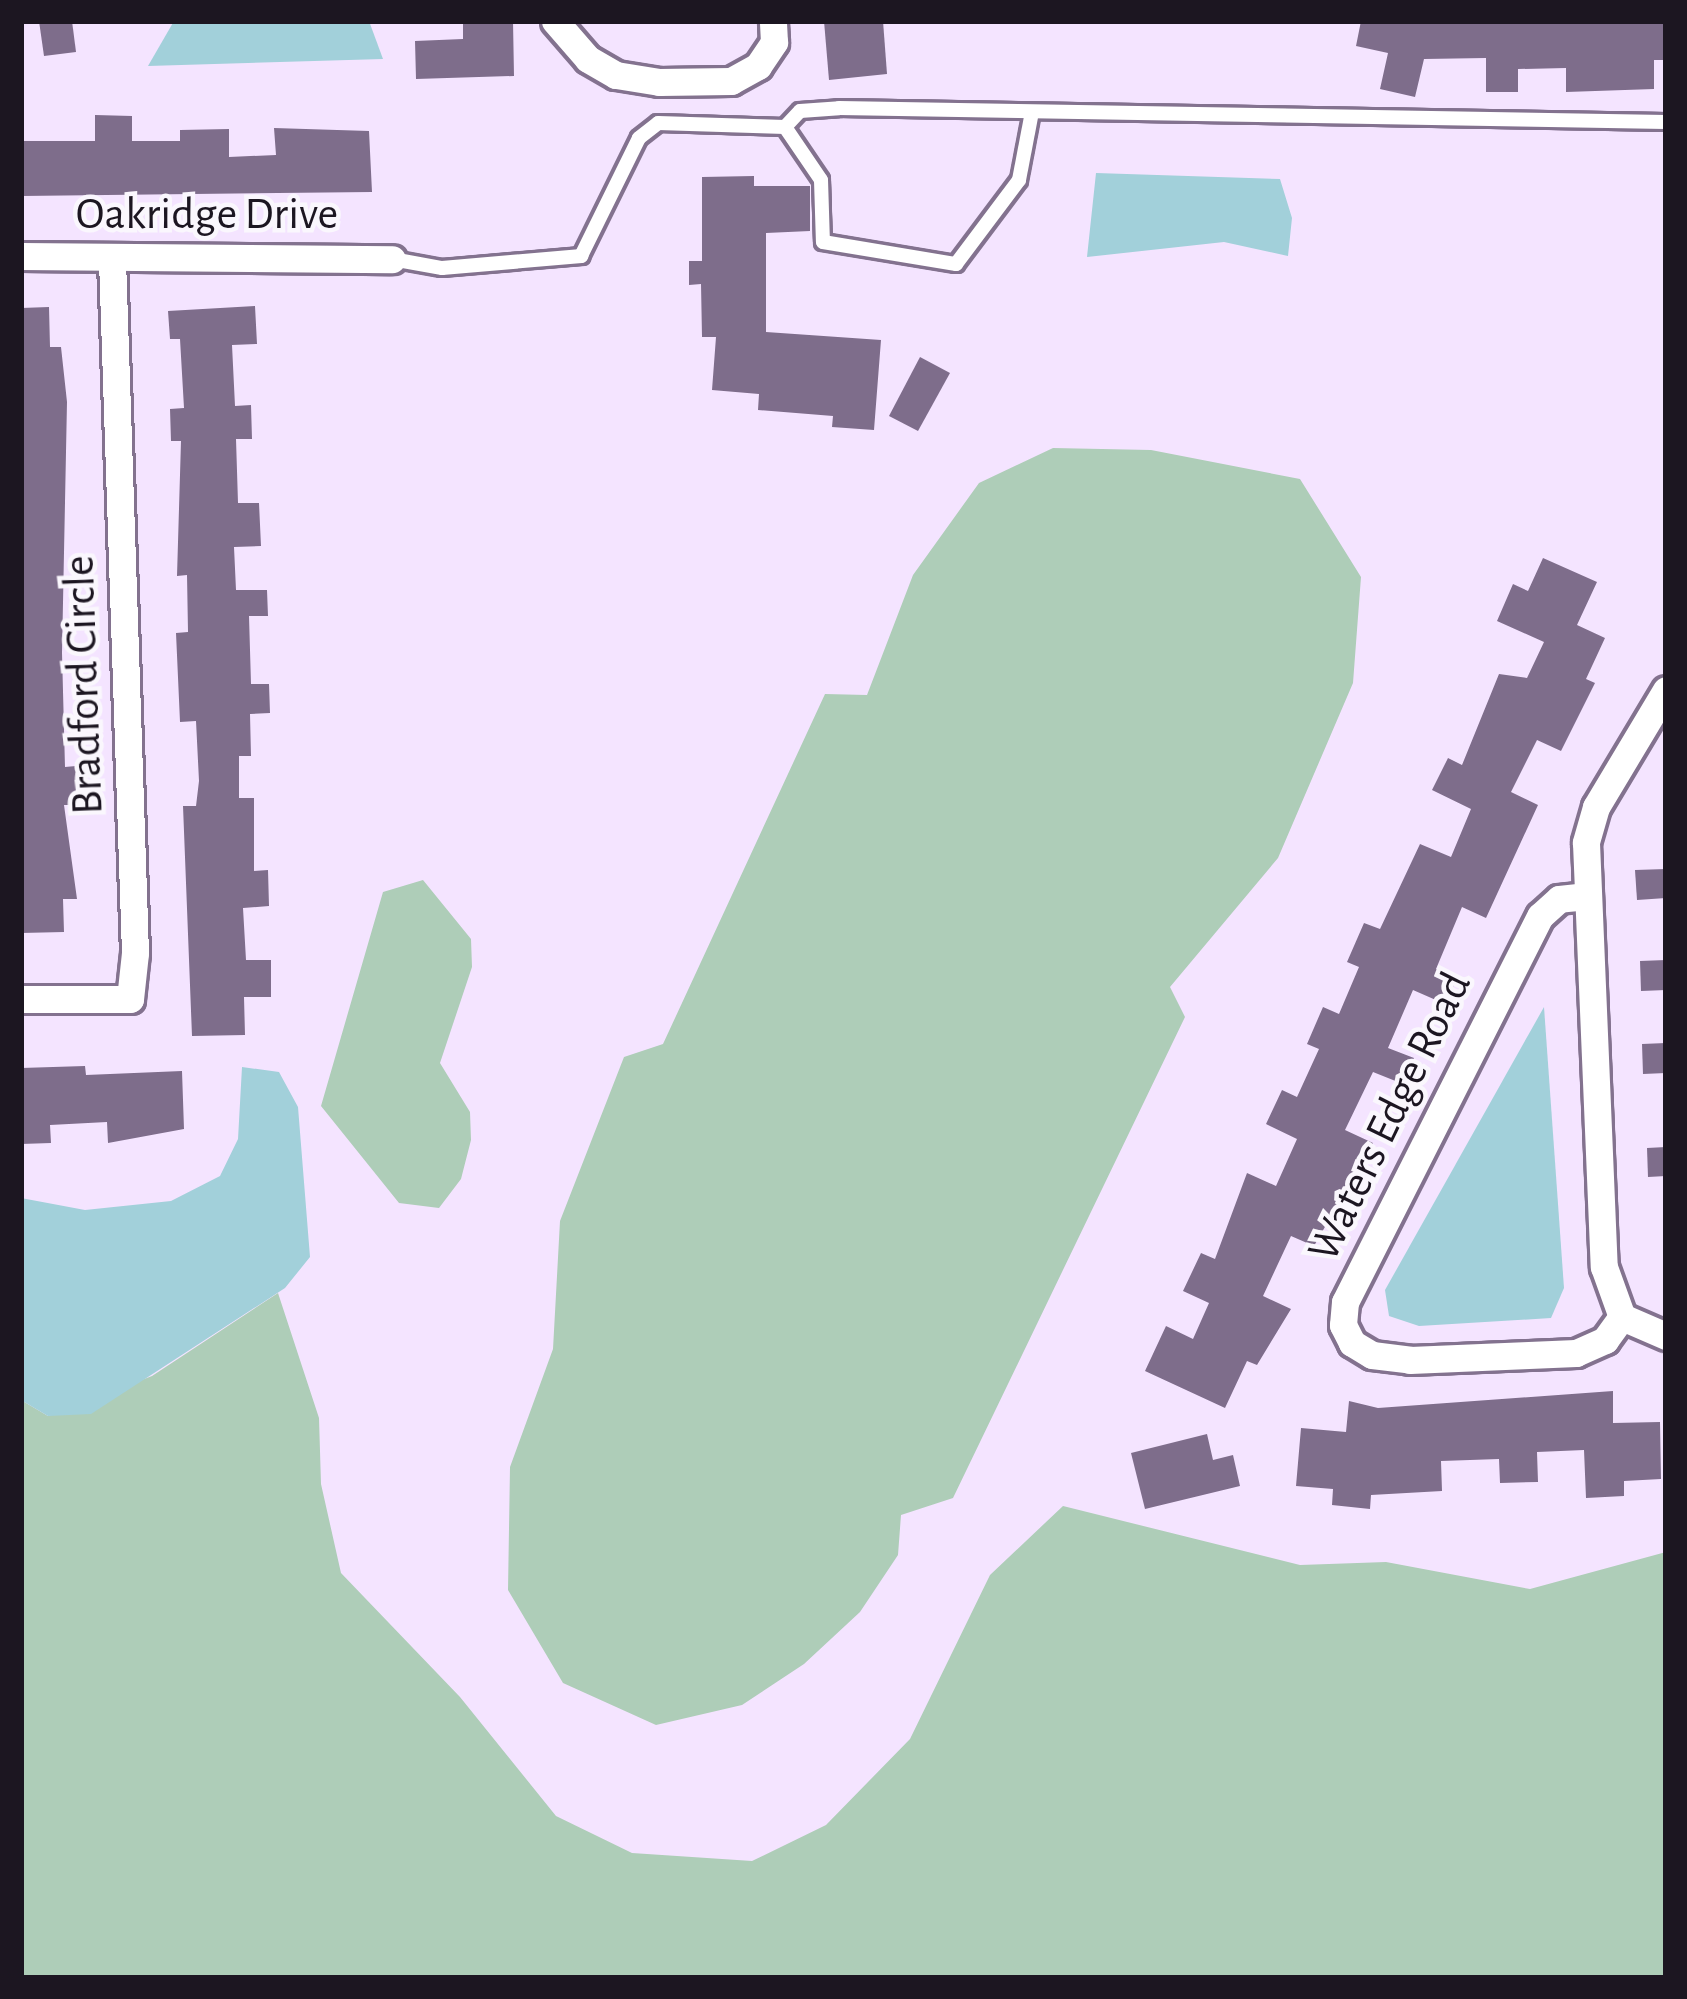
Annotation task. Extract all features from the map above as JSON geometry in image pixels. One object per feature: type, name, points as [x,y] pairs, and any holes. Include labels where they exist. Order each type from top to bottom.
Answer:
[{"type":"street","points":[[555,21],[602,67],[659,82],[731,81],[758,66],[774,42],[773,21]]},
{"type":"street","name":"Oakridge Drive","points":[[21,256],[392,259]]},
{"type":"street","name":"Bradford Circle","points":[[21,999],[130,1000],[135,953],[112,258]]},
{"type":"street","points":[[1666,690],[1596,807],[1587,896],[1604,1267],[1622,1317],[1666,1336]]},
{"type":"street","name":"Waters Edge Road","points":[[1587,896],[1559,899],[1540,916],[1345,1302],[1343,1323],[1352,1343],[1372,1355],[1576,1353],[1605,1340],[1622,1317]]},
{"type":"lane","points":[[392,259],[442,268],[559,264],[581,256],[595,238],[639,138],[658,123],[785,127],[800,111],[839,108],[1666,122]]},
{"type":"lane","points":[[785,127],[821,180],[824,242],[956,264],[1019,180],[1032,112]]},
{"type":"shaded area","points":[[174,21],[369,21],[383,59],[148,66]]},
{"type":"shaded area","points":[[1096,173],[1280,179],[1292,218],[1288,256],[1224,242],[1087,257]]},
{"type":"shaded area","points":[[1053,448],[1151,450],[1300,479],[1361,577],[1353,683],[1278,858],[1170,987],[1185,1017],[953,1498],[901,1515],[898,1555],[860,1612],[804,1664],[742,1705],[656,1725],[563,1683],[508,1590],[510,1467],[553,1349],[560,1221],[624,1057],[663,1044],[825,694],[867,695],[913,575],[979,483]]},
{"type":"shaded area","points":[[423,880],[471,939],[472,967],[440,1063],[470,1112],[471,1140],[461,1179],[439,1208],[399,1203],[321,1106],[383,892]]},
{"type":"shaded area","points":[[1544,1007],[1564,1288],[1551,1318],[1419,1326],[1389,1316],[1385,1290]]},
{"type":"shaded area","points":[[242,1067],[279,1072],[298,1107],[310,1257],[285,1288],[91,1414],[48,1416],[21,1400],[21,1198],[85,1210],[171,1201],[220,1176],[238,1139]]},
{"type":"shaded area","points":[[278,1293],[319,1418],[321,1484],[341,1573],[460,1697],[556,1816],[632,1853],[752,1861],[826,1825],[910,1739],[990,1575],[1063,1506],[1300,1565],[1386,1562],[1530,1589],[1666,1552],[1666,1978],[21,1978],[21,1400],[48,1416],[152,1376]]},
{"type":"building","points":[[39,21],[72,21],[76,52],[44,56]]},
{"type":"building","points":[[463,21],[513,21],[514,76],[416,79],[415,41],[463,39]]},
{"type":"building","points":[[824,21],[883,21],[887,74],[829,80]]},
{"type":"building","points":[[1361,21],[1666,21],[1666,60],[1654,60],[1654,89],[1566,92],[1566,68],[1518,69],[1518,92],[1486,92],[1486,58],[1424,59],[1415,97],[1380,89],[1388,53],[1356,46]]},
{"type":"building","points":[[95,115],[132,116],[132,141],[180,141],[180,130],[229,129],[229,157],[276,155],[274,128],[369,131],[372,192],[21,196],[21,141],[95,141]]},
{"type":"building","points":[[754,176],[754,186],[810,186],[810,231],[766,233],[766,332],[881,340],[874,430],[832,427],[833,416],[758,410],[759,394],[712,390],[716,337],[702,337],[701,284],[689,285],[689,261],[702,261],[702,177]]},
{"type":"building","points":[[255,306],[257,344],[232,345],[235,406],[251,405],[252,439],[236,439],[238,503],[259,503],[261,546],[234,547],[236,590],[267,590],[268,616],[249,616],[251,684],[269,684],[270,713],[250,714],[251,756],[239,756],[239,798],[254,798],[254,871],[268,870],[269,906],[243,908],[246,960],[271,960],[271,997],[244,997],[245,1035],[192,1036],[183,806],[196,806],[199,781],[196,721],[180,722],[176,633],[188,632],[187,575],[177,576],[181,441],[171,441],[170,409],[184,408],[180,339],[170,339],[168,311]]},
{"type":"building","points":[[49,307],[50,347],[61,347],[67,402],[62,653],[65,767],[76,766],[78,805],[64,805],[77,899],[63,899],[64,932],[21,933],[21,308]]},
{"type":"building","points":[[920,357],[950,373],[918,431],[889,416]]},
{"type":"building","points":[[1543,558],[1597,582],[1577,625],[1605,638],[1586,679],[1595,683],[1561,751],[1537,740],[1511,792],[1538,805],[1486,918],[1462,907],[1436,969],[1457,978],[1445,1004],[1413,990],[1388,1048],[1414,1058],[1403,1084],[1373,1072],[1345,1130],[1373,1143],[1314,1246],[1291,1236],[1263,1296],[1291,1309],[1257,1365],[1247,1361],[1225,1408],[1145,1371],[1166,1326],[1193,1339],[1209,1303],[1183,1291],[1201,1253],[1215,1259],[1247,1173],[1276,1186],[1297,1139],[1266,1124],[1282,1090],[1297,1097],[1319,1049],[1307,1044],[1323,1007],[1339,1014],[1359,967],[1347,962],[1364,923],[1380,929],[1420,844],[1451,857],[1471,809],[1432,790],[1448,758],[1462,765],[1499,674],[1527,678],[1544,642],[1497,621],[1513,584],[1528,591]]},
{"type":"building","points":[[1666,869],[1666,898],[1637,900],[1635,870]]},
{"type":"building","points":[[1666,960],[1666,990],[1641,991],[1640,961]]},
{"type":"building","points":[[1666,1043],[1666,1073],[1643,1074],[1642,1044]]},
{"type":"building","points":[[85,1066],[86,1075],[182,1071],[184,1129],[108,1143],[107,1122],[50,1125],[51,1143],[21,1144],[21,1068]]},
{"type":"building","points":[[1666,1147],[1666,1176],[1648,1177],[1647,1148]]},
{"type":"building","points":[[1613,1391],[1613,1423],[1660,1422],[1661,1479],[1624,1481],[1624,1496],[1586,1498],[1584,1450],[1537,1452],[1538,1482],[1500,1483],[1499,1459],[1441,1461],[1442,1491],[1371,1495],[1370,1509],[1332,1505],[1333,1489],[1296,1486],[1301,1428],[1346,1432],[1349,1401],[1378,1408]]},
{"type":"building","points":[[1207,1434],[1213,1460],[1233,1455],[1240,1486],[1145,1509],[1131,1453]]}]
